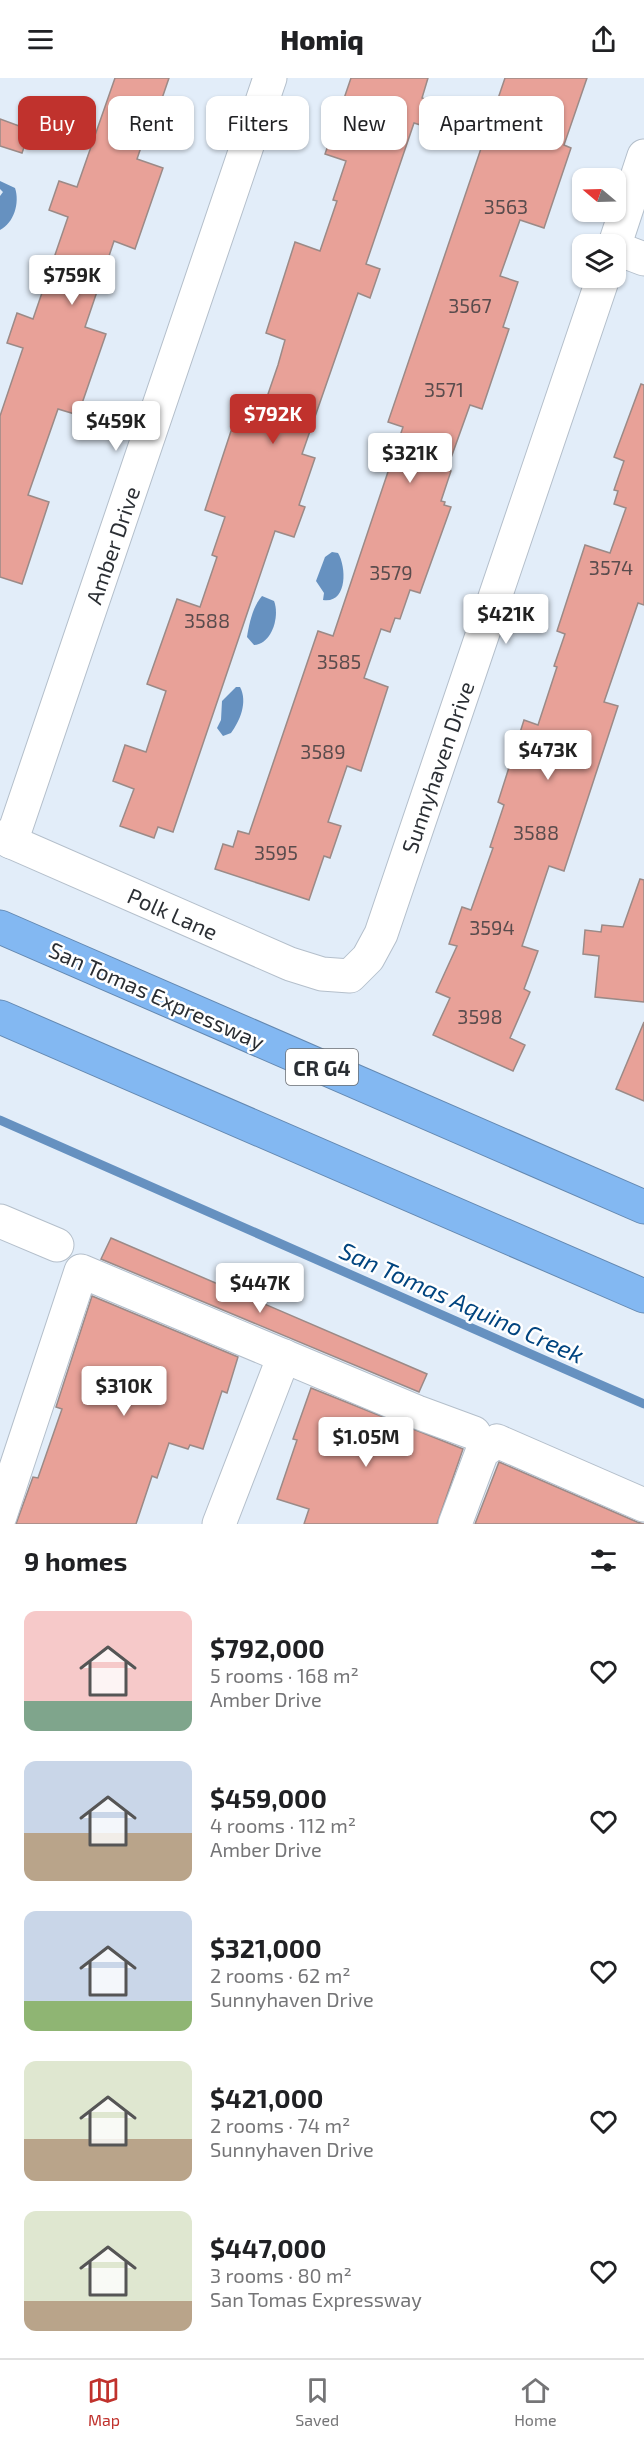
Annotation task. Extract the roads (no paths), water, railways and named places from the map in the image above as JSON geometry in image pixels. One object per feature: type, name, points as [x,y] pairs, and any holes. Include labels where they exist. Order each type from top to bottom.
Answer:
[{"type":"highway","name":"San Tomas Expressway","points":[[0,927],[644,1207]]},
{"type":"highway","points":[[0,1017],[644,1296]]},
{"type":"street","name":"Amber Drive","points":[[5,840],[270,78]]},
{"type":"street","points":[[619,234],[644,156]]},
{"type":"street","points":[[626,251],[644,259]]},
{"type":"street","name":"Sunnyhaven Drive","points":[[350,976],[368,958],[381,934],[600,288]]},
{"type":"street","name":"Polk Lane","points":[[5,840],[290,964],[322,974],[350,976]]},
{"type":"street","points":[[0,1221],[57,1245]]},
{"type":"street","points":[[0,1516],[81,1272],[417,1412],[474,1433]]},
{"type":"street","points":[[219,1524],[284,1356]]},
{"type":"street","points":[[454,1524],[482,1452],[497,1442],[644,1505]]},
{"type":"water","points":[[0,181],[15,188],[17,200],[12,218],[0,230],[0,196],[3,192],[0,189]]},
{"type":"water","points":[[332,552],[338,553],[341,559],[343,584],[337,596],[331,600],[323,600],[324,593],[316,581],[325,557]]},
{"type":"water","points":[[262,596],[274,601],[275,621],[266,640],[254,645],[247,637],[254,610]]},
{"type":"water","points":[[236,687],[240,687],[242,693],[242,711],[231,733],[223,736],[217,728],[221,720],[222,701]]},
{"type":"waterway","name":"San Tomas Aquino Creek","points":[[0,1120],[644,1404]]}]
